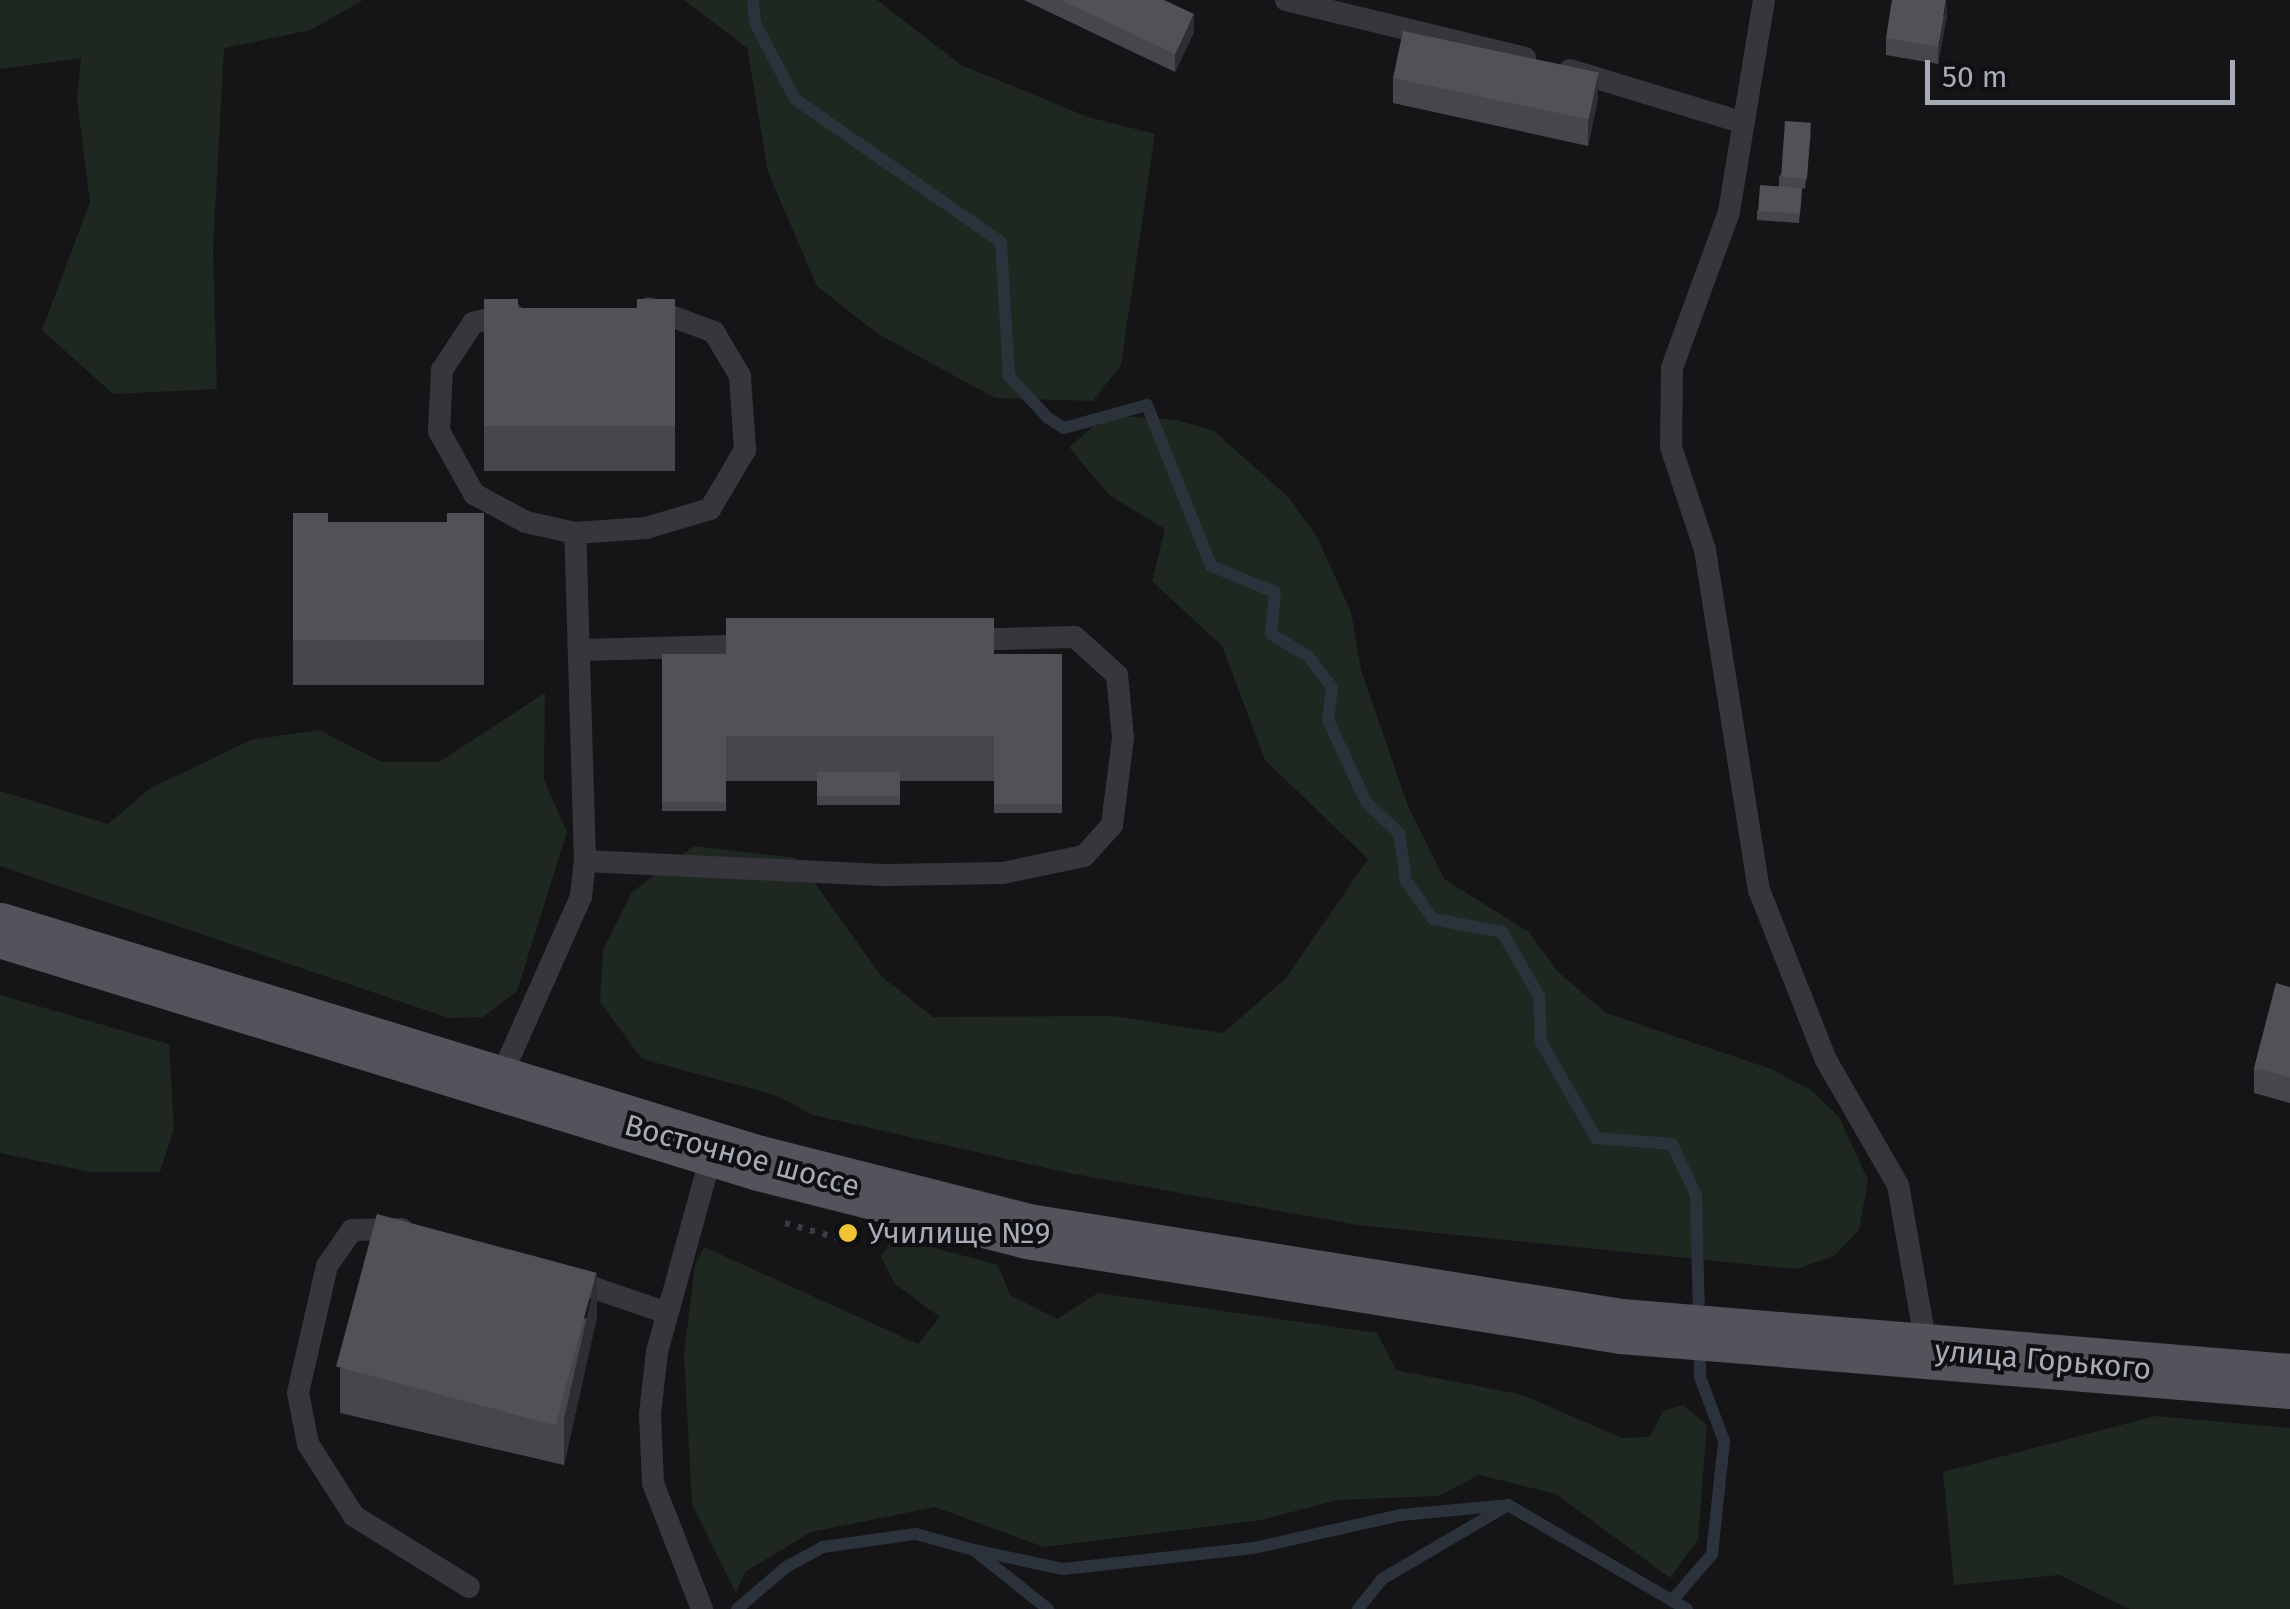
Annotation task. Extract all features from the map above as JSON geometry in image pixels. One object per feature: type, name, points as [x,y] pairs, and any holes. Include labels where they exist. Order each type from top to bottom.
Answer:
[{"type":"main road","name":"Восточное шоссе","points":[[0,930],[496,1086],[713,1149],[1028,1231],[1620,1326],[1796,1340]]},
{"type":"main road","name":"улица Горького","points":[[1796,1340],[2290,1381]]},
{"type":"lane","points":[[1286,0],[1641,87],[1744,122]]},
{"type":"lane","points":[[1764,0],[1730,212],[1672,368],[1671,446],[1705,550],[1759,890],[1826,1060],[1898,1185],[1928,1350]]},
{"type":"lane","points":[[545,310],[473,324],[442,370],[439,432],[474,494],[526,522],[575,532],[646,528],[710,508],[745,450],[740,376],[714,332],[660,308],[622,308]]},
{"type":"lane","points":[[496,1086],[581,896],[585,862],[582,650],[575,532]]},
{"type":"lane","points":[[585,862],[886,875],[1003,873],[1084,856],[1112,825],[1123,738],[1116,675],[1076,637],[941,640]]},
{"type":"lane","points":[[582,650],[787,644]]},
{"type":"lane","points":[[702,1609],[687,1580],[653,1483],[650,1414],[668,1313],[713,1149]]},
{"type":"lane","points":[[435,1236],[386,1225],[352,1230],[327,1266],[298,1393],[308,1444],[354,1516],[470,1587]]},
{"type":"lane","points":[[541,1270],[668,1313]]},
{"type":"shaded area","points":[[0,0],[363,0],[311,30],[224,48],[213,250],[217,389],[113,394],[42,330],[90,202],[77,100],[81,58],[0,69]]},
{"type":"shaded area","points":[[684,0],[877,0],[961,65],[1088,117],[1155,134],[1121,365],[1093,401],[995,398],[878,334],[817,286],[768,172],[747,48]]},
{"type":"shaded area","points":[[1107,415],[1177,420],[1214,431],[1289,498],[1317,537],[1351,612],[1361,670],[1408,806],[1444,879],[1529,932],[1557,971],[1606,1013],[1771,1069],[1811,1090],[1839,1117],[1868,1180],[1859,1230],[1834,1256],[1796,1269],[1358,1225],[1069,1173],[813,1115],[775,1095],[642,1059],[600,1002],[603,950],[632,892],[694,846],[797,858],[881,976],[933,1017],[1113,1016],[1223,1033],[1286,978],[1368,859],[1265,760],[1222,646],[1152,581],[1165,529],[1109,495],[1069,447]]},
{"type":"shaded area","points":[[545,693],[544,780],[567,832],[517,991],[483,1017],[449,1018],[0,866],[0,791],[108,824],[149,789],[251,740],[319,730],[382,762],[439,762]]},
{"type":"shaded area","points":[[0,995],[169,1044],[174,1129],[160,1172],[91,1172],[0,1153]]},
{"type":"shaded area","points":[[894,1237],[998,1265],[1010,1295],[1057,1319],[1098,1293],[1377,1333],[1396,1370],[1523,1395],[1622,1438],[1650,1437],[1663,1411],[1683,1405],[1707,1425],[1698,1539],[1670,1578],[1556,1494],[1479,1475],[1438,1496],[1337,1500],[1261,1520],[1044,1547],[935,1507],[811,1532],[745,1572],[736,1593],[692,1504],[684,1354],[695,1265],[704,1247],[918,1344],[940,1317],[895,1284],[881,1256]]},
{"type":"shaded area","points":[[2155,1416],[2290,1428],[2290,1609],[2130,1609],[2059,1575],[1954,1585],[1943,1472]]},
{"type":"building","points":[[1061,0],[1164,0],[1194,14],[1175,54]]},
{"type":"building","points":[[1892,0],[1946,0],[1938,47],[1886,38]]},
{"type":"building","points":[[1403,31],[1599,73],[1589,120],[1393,78]]},
{"type":"building","points":[[1785,121],[1811,123],[1807,179],[1781,177]]},
{"type":"building","points":[[1760,185],[1802,188],[1800,214],[1758,211]]},
{"type":"building","points":[[484,299],[518,299],[518,308],[637,308],[637,299],[675,299],[675,426],[484,426]]},
{"type":"building","points":[[293,513],[328,513],[328,522],[447,522],[447,513],[484,513],[484,640],[293,640]]},
{"type":"building","points":[[726,618],[994,618],[994,736],[726,736]]},
{"type":"building","points":[[662,654],[726,654],[726,802],[662,802]]},
{"type":"building","points":[[994,654],[1062,654],[1062,804],[994,804]]},
{"type":"building","points":[[817,772],[900,772],[900,796],[817,796]]},
{"type":"building","points":[[2276,983],[2290,987],[2290,1077],[2254,1068]]},
{"type":"building","points":[[377,1214],[596,1273],[555,1425],[336,1367]]},
{"type":"waterway","points":[[753,0],[755,23],[795,99],[1001,242],[1009,376],[1048,418],[1064,428],[1147,405],[1211,566],[1275,592],[1271,634],[1309,657],[1332,688],[1328,720],[1366,802],[1399,833],[1406,881],[1433,919],[1502,932],[1539,996],[1541,1042],[1596,1138],[1672,1144],[1696,1195],[1699,1321]]},
{"type":"waterway","points":[[1672,1601],[1712,1554],[1724,1441],[1700,1377],[1700,1346]]},
{"type":"waterway","points":[[974,1550],[1063,1569],[1254,1548],[1401,1515],[1508,1505]]},
{"type":"waterway","points":[[1358,1609],[1382,1579],[1508,1505],[1687,1609]]},
{"type":"waterway","points":[[737,1609],[786,1567],[823,1547],[916,1534],[974,1550],[1048,1609]]},
{"type":"place","name":"Училище №9","points":[[848,1233]]}]
